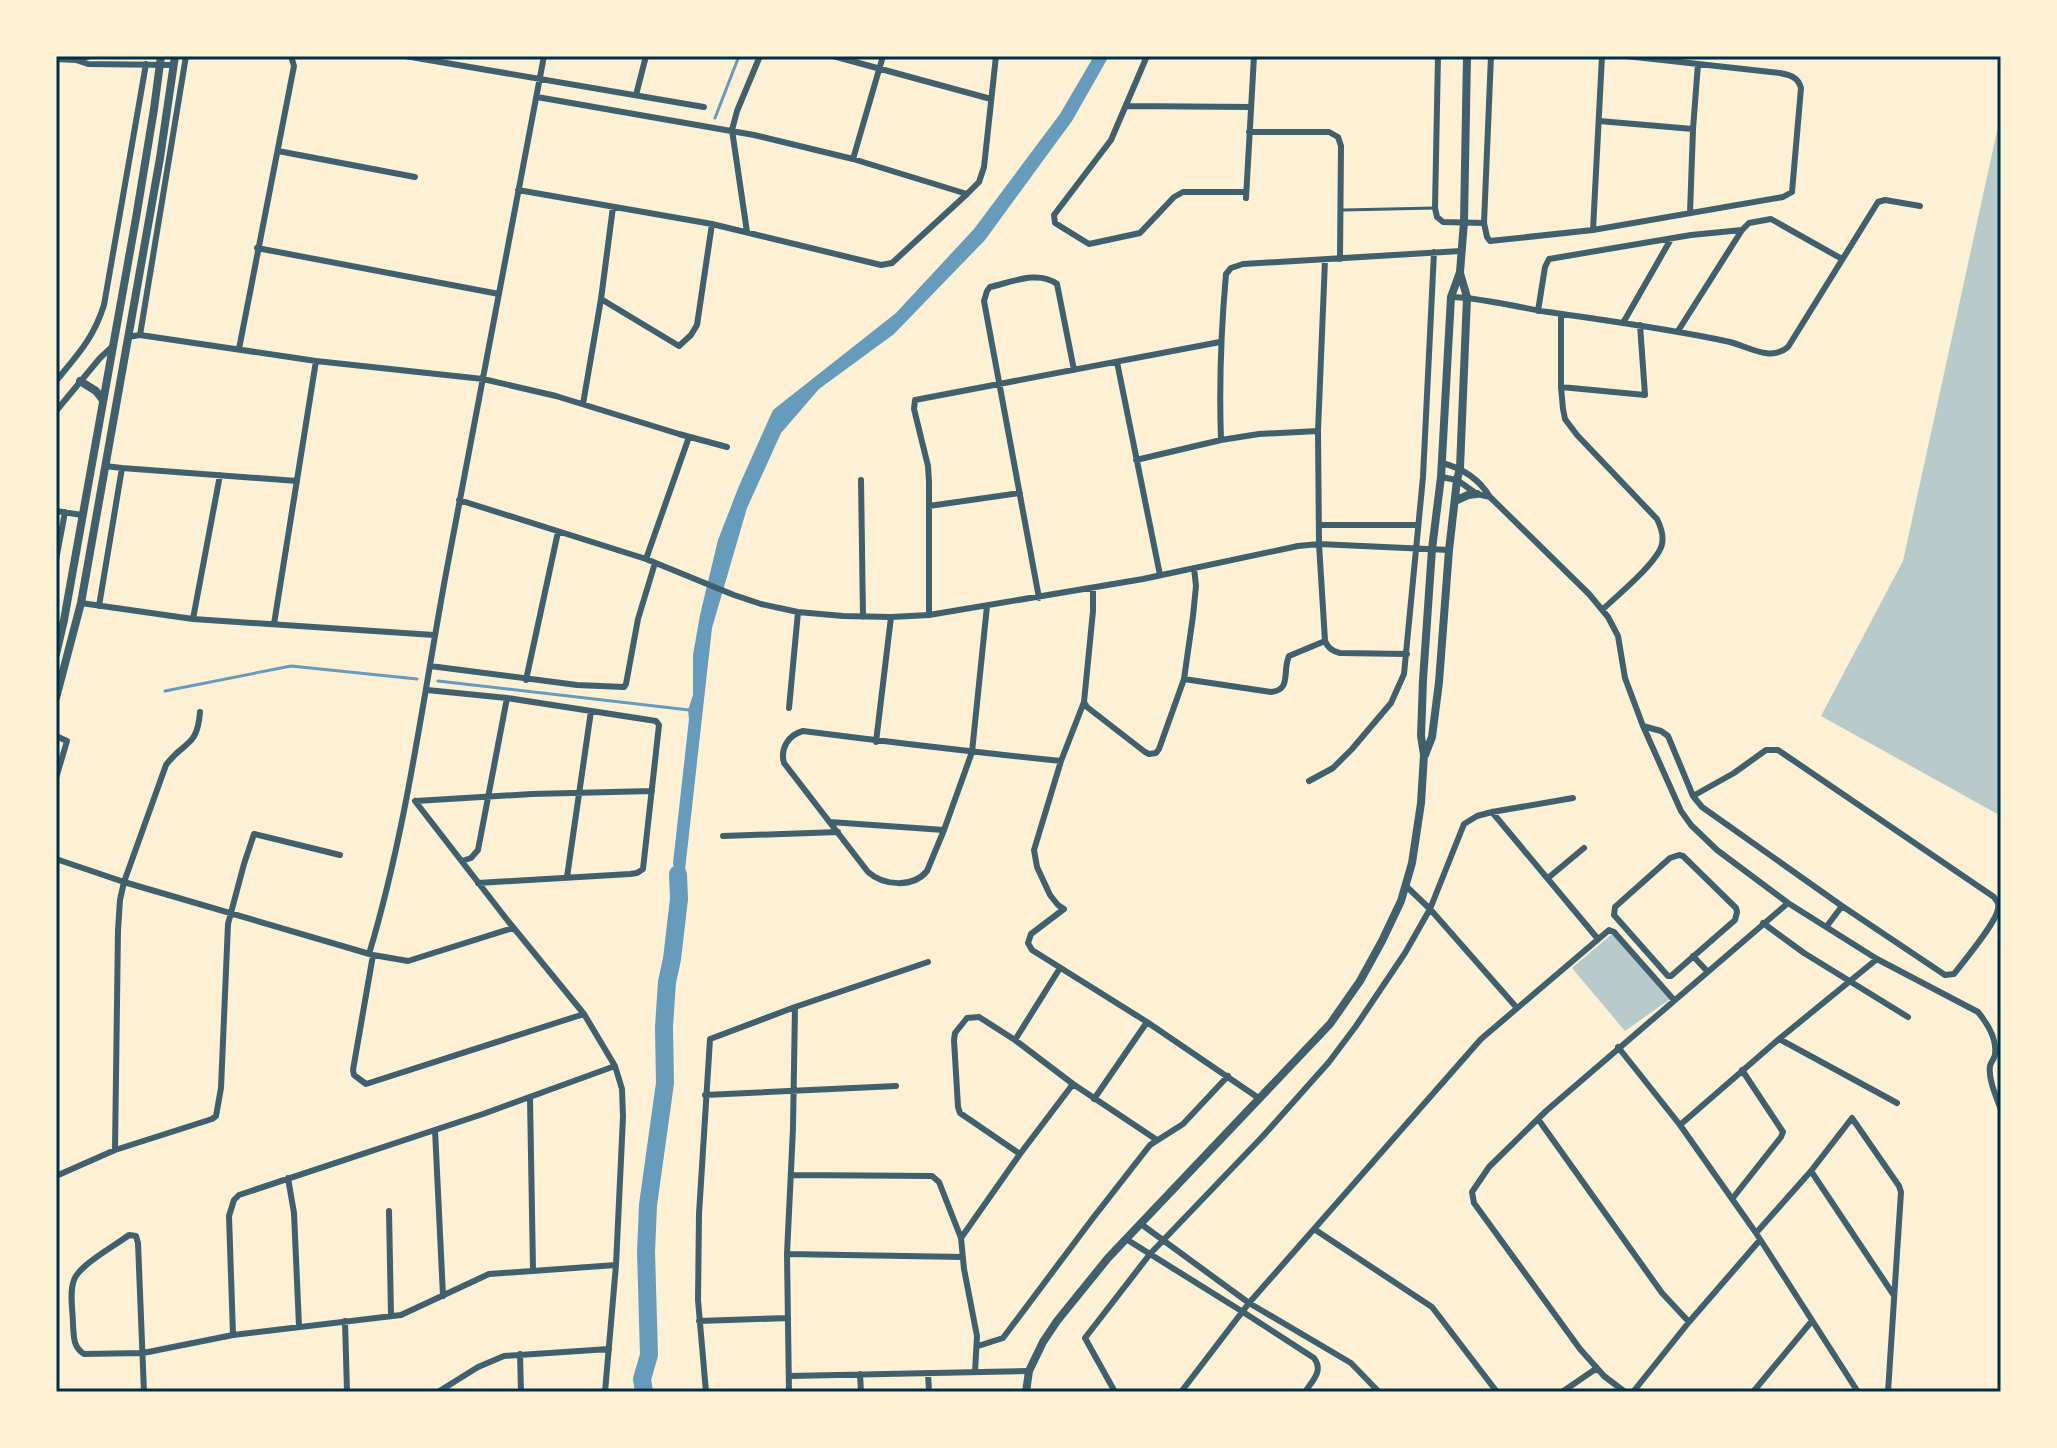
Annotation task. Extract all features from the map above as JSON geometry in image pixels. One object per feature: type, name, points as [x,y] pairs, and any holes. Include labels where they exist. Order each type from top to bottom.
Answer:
[{"type":"street","points":[[76,60],[90,56]]},
{"type":"street","points":[[140,335],[186,56]]},
{"type":"street","points":[[239,349],[294,66],[291,56]]},
{"type":"street","points":[[405,56],[432,58],[539,80],[704,107]]},
{"type":"street","points":[[544,56],[434,635],[427,690],[371,954],[354,1075],[366,1084],[584,1014]]},
{"type":"street","points":[[636,95],[646,56]]},
{"type":"street","points":[[747,232],[732,130],[760,56]]},
{"type":"street","points":[[833,56],[991,99]]},
{"type":"street","points":[[853,159],[883,56]]},
{"type":"street","points":[[518,190],[712,224],[887,265],[920,239],[979,182],[996,56]]},
{"type":"street","points":[[1147,56],[1111,140],[1054,215],[1055,223],[1089,244],[1140,233],[1174,197],[1183,192],[1246,195],[1254,56]]},
{"type":"street","points":[[1438,56],[1437,217],[1443,222],[1484,223]]},
{"type":"street","points":[[1026,1392],[1029,1371],[1057,1321],[1126,1239],[1330,1024],[1360,981],[1406,886],[1418,828],[1424,755],[1421,736],[1423,680],[1432,549],[1441,477],[1451,297],[1460,272],[1464,222],[1467,56]]},
{"type":"street","points":[[1491,56],[1484,223],[1490,241],[1593,230],[1783,197],[1792,192],[1801,88],[1798,80],[1790,75],[1626,56]]},
{"type":"street","points":[[1593,230],[1602,56]]},
{"type":"street","points":[[56,59],[88,64],[146,64],[174,60],[160,158],[81,603],[56,698]]},
{"type":"street","points":[[56,654],[114,345],[161,60]]},
{"type":"street","points":[[56,381],[86,345],[97,327],[104,305],[146,64]]},
{"type":"street","points":[[1690,213],[1698,64]]},
{"type":"street","points":[[537,97],[732,130],[853,159],[967,194]]},
{"type":"street","points":[[1126,106],[1250,107]]},
{"type":"street","points":[[1599,121],[1693,129]]},
{"type":"street","points":[[1249,132],[1335,134],[1341,146],[1340,259]]},
{"type":"street","points":[[278,151],[415,177]]},
{"type":"street","points":[[1451,297],[1678,331],[1769,354],[1782,352],[1878,202],[1885,200],[1920,206]]},
{"type":"street","points":[[583,404],[613,207]]},
{"type":"street","points":[[121,217],[136,218]]},
{"type":"street","points":[[1678,331],[1749,223],[1771,219],[1842,259]]},
{"type":"street","points":[[601,299],[679,346],[697,325],[712,224]]},
{"type":"street","points":[[1538,311],[1549,259],[1742,230]]},
{"type":"street","points":[[1623,323],[1671,239]]},
{"type":"street","points":[[257,248],[499,294]]},
{"type":"street","points":[[1221,440],[1220,342],[1226,274],[1231,268],[1243,264],[1461,251]]},
{"type":"street","points":[[1309,781],[1342,760],[1391,703],[1404,674],[1423,477],[1434,252]]},
{"type":"street","points":[[1325,260],[1318,431],[1319,544],[1325,641],[1328,647],[1340,653],[1407,654]]},
{"type":"street","points":[[1424,755],[1432,737],[1439,682],[1449,550],[1460,468],[1467,297],[1460,272]]},
{"type":"street","points":[[1039,598],[984,301],[990,287],[1037,277],[1050,279],[1057,284],[1074,370]]},
{"type":"street","points":[[1561,314],[1561,387],[1565,419],[1657,519],[1663,537],[1659,552],[1603,609]]},
{"type":"street","points":[[1561,387],[1645,395],[1640,325]]},
{"type":"street","points":[[56,411],[114,345],[128,337],[140,335],[316,361],[483,379],[532,389],[727,447]]},
{"type":"street","points":[[929,615],[929,472],[914,403],[917,399],[1220,342]]},
{"type":"street","points":[[274,624],[316,361]]},
{"type":"street","points":[[1117,362],[1160,575]]},
{"type":"street","points":[[80,381],[96,391],[103,400]]},
{"type":"street","points":[[1136,460],[1221,440],[1318,431]]},
{"type":"street","points":[[646,559],[689,437]]},
{"type":"street","points":[[1442,463],[1460,468],[1484,488],[1603,609],[1618,636],[1625,678],[1643,726],[1686,819],[1717,850],[1788,903],[1877,959],[1978,1012],[1988,1025],[1998,1056],[1990,1067],[2001,1110]]},
{"type":"street","points":[[105,466],[297,481]]},
{"type":"street","points":[[99,606],[122,468]]},
{"type":"street","points":[[193,619],[220,475]]},
{"type":"street","points":[[1441,477],[1457,480],[1477,494]]},
{"type":"street","points":[[861,480],[863,617]]},
{"type":"street","points":[[929,506],[1020,493]]},
{"type":"street","points":[[1455,501],[1468,495],[1490,497]]},
{"type":"street","points":[[459,500],[646,559],[761,604],[798,612],[863,617],[929,615],[1039,598],[1298,546],[1319,544],[1449,550]]},
{"type":"street","points":[[56,511],[82,515]]},
{"type":"street","points":[[56,560],[65,512]]},
{"type":"street","points":[[1319,525],[1418,525]]},
{"type":"street","points":[[526,680],[558,532]]},
{"type":"street","points":[[430,666],[526,680],[624,687],[638,619],[655,563]]},
{"type":"street","points":[[1084,702],[1145,752],[1153,754],[1159,749],[1184,679],[1196,586],[1194,568]]},
{"type":"street","points":[[1093,588],[1084,702],[1061,761],[1034,850],[1040,876],[1054,901],[1064,909],[1031,934],[1028,943],[1032,950],[1147,1022],[1260,1099]]},
{"type":"street","points":[[81,603],[193,619],[434,635]]},
{"type":"street","points":[[987,606],[972,752],[944,830],[923,876],[895,883],[875,878],[784,763],[782,753],[787,742],[803,731],[876,742],[972,752],[1061,761]]},
{"type":"street","points":[[789,708],[798,612]]},
{"type":"street","points":[[876,742],[891,617]]},
{"type":"street","points":[[1184,679],[1279,691],[1285,683],[1289,656],[1325,641]]},
{"type":"street","points":[[427,690],[507,698],[658,723],[643,869],[630,874],[478,883]]},
{"type":"street","points":[[462,861],[471,858],[478,850],[507,698]]},
{"type":"street","points":[[567,877],[591,711]]},
{"type":"street","points":[[115,1150],[120,900],[166,765],[194,738],[199,729],[200,712]]},
{"type":"street","points":[[1643,726],[1668,736],[1693,796],[1702,807],[1945,975],[1954,974],[1998,912],[1994,897],[1778,750],[1766,750],[1693,796]]},
{"type":"street","points":[[56,736],[67,741],[56,778]]},
{"type":"street","points":[[405,801],[652,791]]},
{"type":"street","points":[[1115,1392],[1085,1338],[1150,1254],[1329,1062],[1388,977],[1430,909],[1464,824],[1492,812],[1573,798]]},
{"type":"street","points":[[415,801],[584,1014],[615,1066],[623,1099],[616,1265],[605,1392]]},
{"type":"street","points":[[1492,812],[1598,939]]},
{"type":"street","points":[[830,822],[944,830]]},
{"type":"street","points":[[723,836],[838,832]]},
{"type":"street","points":[[56,1176],[115,1150],[216,1116],[221,1088],[230,913],[254,834],[340,855]]},
{"type":"street","points":[[1548,878],[1584,848]]},
{"type":"street","points":[[1675,856],[1683,856],[1737,912],[1735,920],[1693,956],[1668,976],[1613,911],[1675,856]]},
{"type":"street","points":[[56,859],[371,954],[408,961],[513,928]]},
{"type":"street","points":[[1406,886],[1517,1008]]},
{"type":"street","points":[[1625,1392],[1580,1349],[1474,1203],[1472,1192],[1489,1167],[1538,1119],[1788,903]]},
{"type":"street","points":[[1827,926],[1842,906]]},
{"type":"street","points":[[1763,923],[1804,953],[1908,1017]]},
{"type":"street","points":[[1181,1392],[1249,1303],[1481,1039],[1609,930],[1674,1000]]},
{"type":"street","points":[[1693,956],[1707,971]]},
{"type":"street","points":[[1680,1125],[1877,959]]},
{"type":"street","points":[[706,1392],[699,1321],[699,1214],[710,1039],[928,962]]},
{"type":"street","points":[[1015,1040],[1060,968]]},
{"type":"street","points":[[789,1392],[787,1254],[795,1090],[795,1007]]},
{"type":"street","points":[[1020,1154],[960,1113],[954,1040],[955,1033],[967,1018],[979,1017],[1015,1040],[1094,1099],[1157,1140]]},
{"type":"street","points":[[1094,1099],[1147,1022]]},
{"type":"street","points":[[1779,1039],[1897,1103]]},
{"type":"street","points":[[1618,1047],[1680,1125],[1758,1236],[1858,1392]]},
{"type":"street","points":[[233,1335],[229,1216],[231,1206],[239,1195],[530,1098],[615,1066]]},
{"type":"street","points":[[1732,1199],[1783,1132],[1742,1070]]},
{"type":"street","points":[[978,1346],[1003,1338],[1150,1145],[1183,1124],[1228,1076]]},
{"type":"street","points":[[961,1238],[1073,1084]]},
{"type":"street","points":[[705,1095],[896,1086]]},
{"type":"street","points":[[530,1098],[533,1270]]},
{"type":"street","points":[[1633,1392],[1852,1118],[1901,1192],[1888,1392]]},
{"type":"street","points":[[1538,1119],[1662,1293],[1689,1322]]},
{"type":"street","points":[[435,1130],[443,1296]]},
{"type":"street","points":[[1811,1171],[1893,1294]]},
{"type":"street","points":[[792,1175],[932,1176],[939,1182],[961,1238],[978,1346],[975,1372]]},
{"type":"street","points":[[288,1178],[294,1213],[299,1326]]},
{"type":"street","points":[[389,1211],[391,1316]]},
{"type":"street","points":[[1141,1224],[1249,1303],[1351,1363],[1379,1392]]},
{"type":"street","points":[[1314,1229],[1432,1307],[1497,1392]]},
{"type":"street","points":[[144,1392],[143,1353],[138,1243],[136,1236],[129,1235],[81,1270],[74,1279],[74,1340],[76,1347],[84,1354],[143,1353],[233,1335],[391,1316],[408,1313],[489,1274],[616,1265]]},
{"type":"street","points":[[1126,1239],[1314,1358],[1318,1363],[1317,1374],[1305,1392]]},
{"type":"street","points":[[787,1254],[963,1257]]},
{"type":"street","points":[[699,1321],[788,1318]]},
{"type":"street","points":[[345,1321],[347,1392]]},
{"type":"street","points":[[1753,1392],[1811,1322]]},
{"type":"street","points":[[438,1392],[491,1360],[520,1354],[609,1349]]},
{"type":"street","points":[[520,1354],[521,1392]]},
{"type":"street","points":[[1562,1392],[1597,1368]]},
{"type":"street","points":[[789,1376],[1029,1371]]},
{"type":"street","points":[[928,1373],[929,1392]]},
{"type":"street","points":[[860,1374],[861,1392]]},
{"type":"lane","points":[[1342,210],[1435,208]]},
{"type":"shaded area","points":[[2001,113],[2001,816],[1821,716],[1903,561]]},
{"type":"shaded area","points":[[1612,934],[1673,997],[1625,1031],[1572,968]]},
{"type":"water","points":[[1094,56],[1109,56],[1072,121],[985,240],[894,334],[819,389],[781,433],[747,508],[712,628],[685,870],[679,899],[673,863],[688,710],[693,695],[693,655],[700,615],[718,540],[773,410],[896,313],[974,229],[1060,114]]},
{"type":"waterway","points":[[715,118],[739,56]]},
{"type":"waterway","points":[[165,691],[291,666],[417,679]]},
{"type":"waterway","points":[[438,681],[689,710]]},
{"type":"waterway","points":[[644,1392],[642,1379],[649,1355],[648,1205],[665,1083],[664,1027],[679,899],[678,874]]}]
